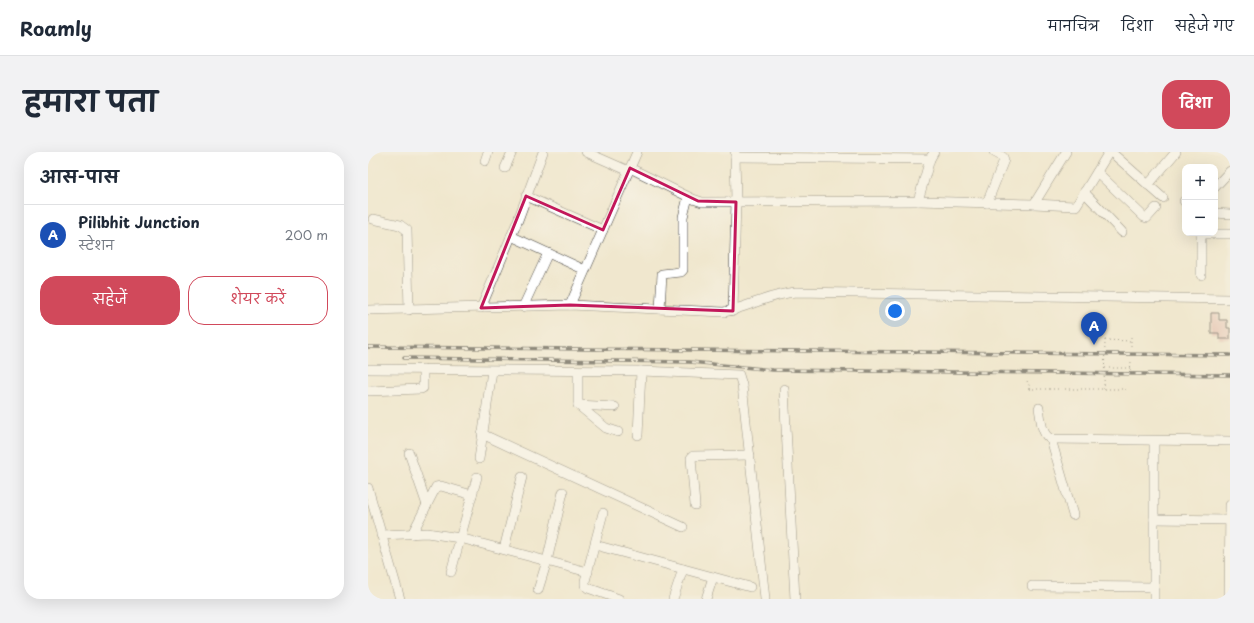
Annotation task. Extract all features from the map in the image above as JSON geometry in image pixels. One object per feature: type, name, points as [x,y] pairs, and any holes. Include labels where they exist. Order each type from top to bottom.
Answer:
[{"type":"street","points":[[506,168],[512,152]]},
{"type":"street","points":[[481,308],[511,236],[543,152]]},
{"type":"street","points":[[586,152],[702,202],[918,201],[1074,206],[1076,206],[1110,152],[1163,198]]},
{"type":"street","points":[[570,305],[637,152]]},
{"type":"street","points":[[987,203],[1004,160],[1003,157],[994,152]]},
{"type":"street","points":[[1034,204],[1066,152]]},
{"type":"street","points":[[1148,185],[1176,152]]},
{"type":"street","points":[[733,310],[736,202],[735,155],[932,156],[918,201]]},
{"type":"street","points":[[1218,184],[1230,171]]},
{"type":"street","points":[[1097,172],[1144,217],[1147,218],[1156,208]]},
{"type":"street","points":[[1084,192],[1122,232]]},
{"type":"street","points":[[526,196],[603,230]]},
{"type":"street","points":[[660,309],[662,274],[681,272],[683,270],[683,217],[688,197]]},
{"type":"street","points":[[1218,213],[1230,214]]},
{"type":"street","points":[[373,220],[400,225],[407,230],[409,310]]},
{"type":"street","points":[[1218,234],[1230,234]]},
{"type":"street","points":[[511,236],[585,270]]},
{"type":"street","points":[[1201,236],[1201,275]]},
{"type":"street","points":[[523,306],[548,253]]},
{"type":"street","points":[[368,310],[570,305],[719,312],[733,310],[773,296],[796,292],[1230,299]]},
{"type":"street","points":[[368,369],[641,371],[739,375],[742,385],[765,599]]},
{"type":"street","points":[[368,391],[421,389],[424,385],[422,369]]},
{"type":"street","points":[[479,459],[492,371]]},
{"type":"street","points":[[578,371],[578,405]]},
{"type":"street","points":[[638,435],[641,371]]},
{"type":"street","points":[[784,389],[795,599]]},
{"type":"street","points":[[578,405],[615,407]]},
{"type":"street","points":[[578,405],[606,428],[618,432]]},
{"type":"street","points":[[1039,408],[1044,433],[1046,437],[1051,439],[1230,441]]},
{"type":"street","points":[[482,434],[683,527]]},
{"type":"street","points":[[1051,439],[1073,515]]},
{"type":"street","points":[[1154,441],[1154,599]]},
{"type":"street","points":[[408,453],[427,505]]},
{"type":"street","points":[[695,505],[693,456],[750,455]]},
{"type":"street","points":[[451,572],[477,477]]},
{"type":"street","points":[[504,549],[522,477]]},
{"type":"street","points":[[412,534],[436,487],[441,486],[472,495]]},
{"type":"street","points":[[368,488],[400,599]]},
{"type":"street","points":[[538,590],[547,561],[563,492]]},
{"type":"street","points":[[1229,599],[1230,505]]},
{"type":"street","points":[[603,513],[585,585],[588,588],[619,599]]},
{"type":"street","points":[[1154,518],[1230,520]]},
{"type":"street","points":[[381,535],[435,534],[460,538],[588,572]]},
{"type":"street","points":[[595,544],[750,587]]},
{"type":"street","points":[[673,599],[683,569]]},
{"type":"street","points":[[706,599],[713,577]]},
{"type":"street","points":[[1032,586],[1154,587]]},
{"type":"path","points":[[1131,337],[1131,348]]},
{"type":"path","points":[[1104,389],[1105,340],[1131,341]]},
{"type":"path","points":[[1130,371],[1131,362]]},
{"type":"path","points":[[1105,368],[1131,368]]},
{"type":"path","points":[[1027,381],[1030,387],[1027,391]]},
{"type":"path","points":[[1029,389],[1126,389]]},
{"type":"highlighted area","points":[[630,168],[698,201],[736,202],[733,311],[570,305],[481,308],[526,196],[603,230]]},
{"type":"building","points":[[1211,313],[1219,313],[1219,320],[1227,320],[1227,328],[1230,328],[1230,339],[1219,339],[1219,333],[1211,333]]},
{"type":"railway","points":[[368,347],[1230,355]]},
{"type":"railway","points":[[404,358],[690,362],[773,370],[1230,375]]},
{"type":"place","name":"Pilibhit Junction","points":[[1094,345]]}]
